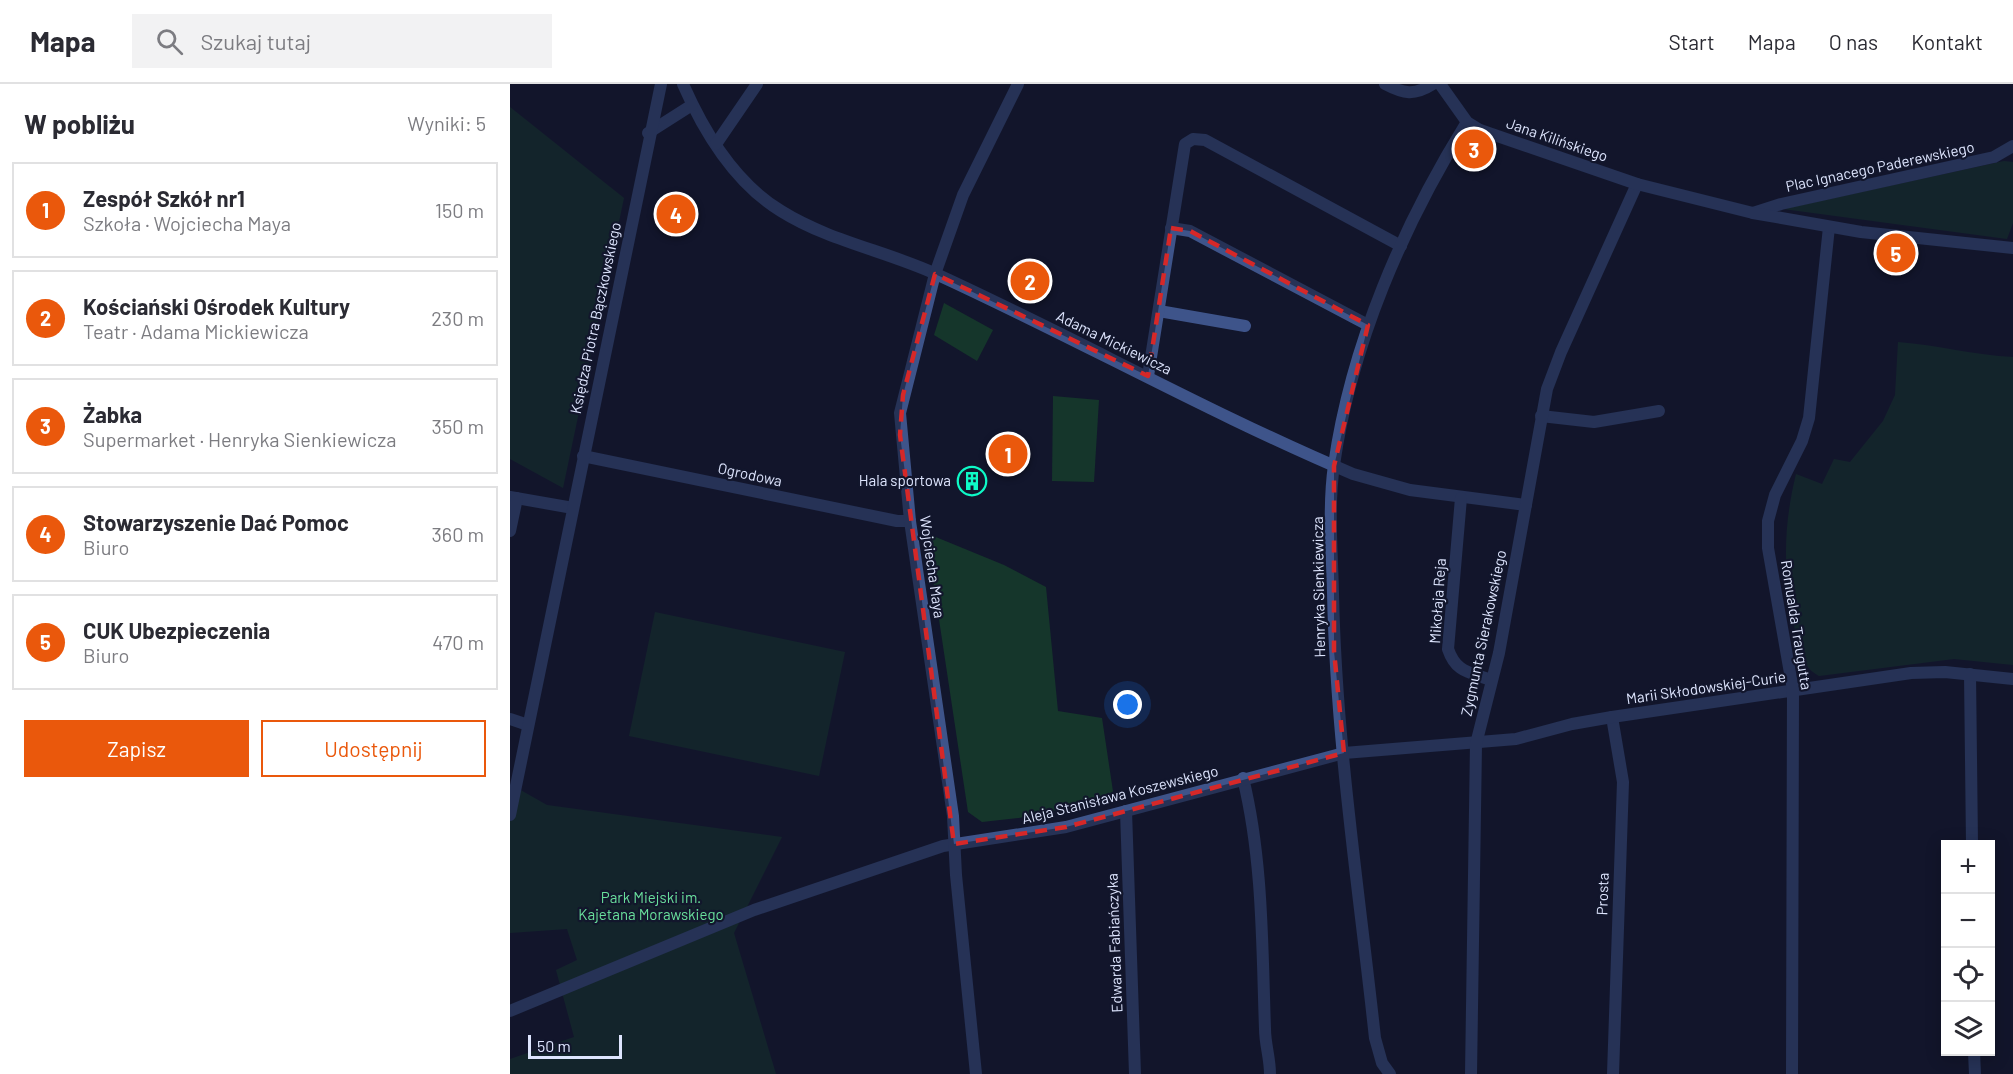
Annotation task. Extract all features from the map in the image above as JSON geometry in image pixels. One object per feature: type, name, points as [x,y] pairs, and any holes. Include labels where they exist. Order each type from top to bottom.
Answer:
[{"type":"street","name":"Księdza Piotra Bączkowskiego","points":[[510,815],[626,251],[648,133],[661,84]]},
{"type":"street","name":"Adama Mickiewicza","points":[[683,84],[692,105],[716,144],[755,191],[781,211],[835,236],[935,274],[1334,466],[1377,482],[1461,498],[1526,505]]},
{"type":"street","points":[[716,144],[757,84]]},
{"type":"street","name":"Wojciecha Maya","points":[[976,1074],[954,844],[910,521],[900,413],[935,274],[963,195],[1018,84]]},
{"type":"street","points":[[1385,84],[1408,94],[1417,93],[1433,84]]},
{"type":"street","points":[[1440,84],[1467,122]]},
{"type":"street","points":[[648,133],[692,105]]},
{"type":"street","name":"Jana Kilińskiego","points":[[1467,122],[1480,130],[1637,184]]},
{"type":"street","name":"Henryka Sienkiewicza","points":[[1390,1074],[1382,1063],[1375,1038],[1334,651],[1332,538],[1334,466],[1368,325],[1401,246],[1467,122]]},
{"type":"street","points":[[1148,376],[1185,144],[1193,139],[1205,140],[1401,246]]},
{"type":"street","name":"Plac Ignacego Paderewskiego","points":[[1753,213],[1781,204],[1994,157],[2011,150]]},
{"type":"street","points":[[1637,184],[1753,213],[1829,227],[2013,248]]},
{"type":"street","name":"Zygmunta Sierakowskiego","points":[[1471,1074],[1476,744],[1526,505],[1547,389],[1561,352],[1637,184]]},
{"type":"street","name":"Romualda Traugutta","points":[[1792,1074],[1793,690],[1768,548],[1768,521],[1775,495],[1803,441],[1809,418],[1829,227]]},
{"type":"street","points":[[1171,228],[1190,231],[1368,325]]},
{"type":"street","points":[[1159,311],[1245,326]]},
{"type":"street","points":[[1541,416],[1594,422],[1659,411]]},
{"type":"street","name":"Ogrodowa","points":[[583,456],[897,521],[910,521]]},
{"type":"street","points":[[510,531],[513,497],[573,508]]},
{"type":"street","name":"Mikołaja Reja","points":[[1461,498],[1448,649],[1453,663],[1461,669],[1491,680]]},
{"type":"street","name":"Marii Skłodowskiej-Curie","points":[[1476,744],[1531,736],[1558,727],[1612,717],[1911,673],[1970,674],[2013,679]]},
{"type":"street","points":[[1970,674],[1972,840]]},
{"type":"street","name":"Prosta","points":[[1612,717],[1623,782],[1612,1074]]},
{"type":"street","points":[[510,719],[528,724]]},
{"type":"street","name":"Aleja Stanisława Koszewskiego","points":[[510,1011],[544,994],[765,906],[954,844],[1055,829],[1344,753],[1378,748],[1476,744]]},
{"type":"street","points":[[1244,778],[1260,868],[1258,895],[1265,1034],[1270,1074]]},
{"type":"street","name":"Edwarda Fabiańczyka","points":[[1126,811],[1135,1074]]},
{"type":"street","points":[[1974,1056],[1975,1074]]},
{"type":"highlighted area","points":[[1171,228],[1190,231],[1368,325],[1334,466],[1334,651],[1344,753],[1066,827],[954,844],[900,435],[903,395],[935,274],[1148,376]]},
{"type":"green space","points":[[510,107],[624,198],[563,488],[510,459]]},
{"type":"green space","points":[[2004,161],[2013,162],[2013,223],[2007,239],[1783,209]]},
{"type":"green space","points":[[944,303],[993,330],[977,361],[934,335]]},
{"type":"green space","points":[[1898,342],[2013,357],[2013,665],[1954,659],[1819,676],[1812,672],[1800,654],[1790,605],[1786,550],[1789,513],[1796,474],[1822,484],[1834,459],[1850,462],[1883,421],[1895,395]]},
{"type":"green space","points":[[1053,396],[1099,400],[1094,482],[1052,481]]},
{"type":"green space","points":[[926,533],[1004,565],[1046,587],[1058,711],[1102,718],[1114,798],[1019,818],[982,822],[968,812]]},
{"type":"green space","points":[[655,612],[845,652],[819,776],[629,736]]},
{"type":"green space","name":"Park Miejski im. Kajetana Morawskiego","points":[[510,784],[547,805],[782,837],[734,933],[776,1074],[510,1074],[510,1059],[574,1037],[556,970],[577,960],[567,929],[510,933]]},
{"type":"place","name":"Żabka","points":[[1474,149]]},
{"type":"place","name":"Stowarzyszenie Dać Pomoc","points":[[676,214]]},
{"type":"place","name":"CUK Ubezpieczenia","points":[[1896,253]]},
{"type":"place","name":"Kościański Ośrodek Kultury","points":[[1030,281]]},
{"type":"place","name":"Zespół Szkół nr1","points":[[1008,454]]},
{"type":"place","name":"Hala sportowa","points":[[972,481]]}]
